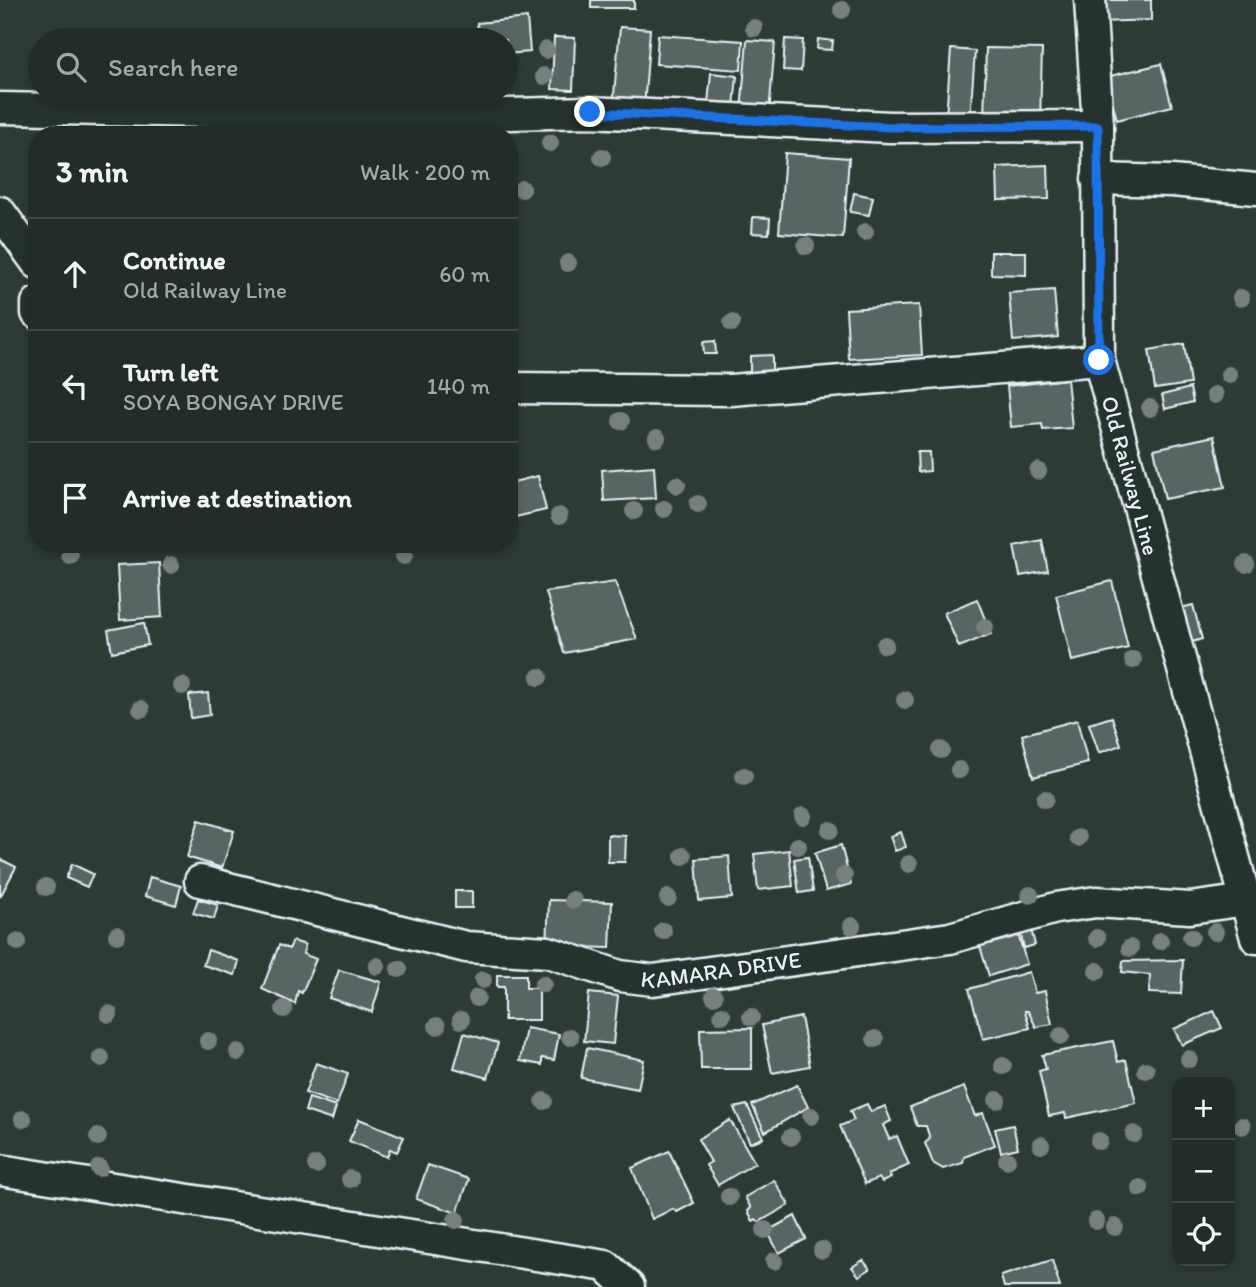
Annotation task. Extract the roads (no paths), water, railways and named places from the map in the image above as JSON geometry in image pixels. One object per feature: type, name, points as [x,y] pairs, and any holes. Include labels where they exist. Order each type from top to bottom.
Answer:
[{"type":"street","name":"Old Railway Line","points":[[1090,0],[1098,126],[1099,360],[1256,937]]},
{"type":"street","points":[[0,108],[426,116],[590,112],[890,127],[1098,126]]},
{"type":"street","points":[[1097,179],[1172,181],[1256,189]]},
{"type":"street","points":[[0,212],[28,250]]},
{"type":"street","points":[[518,388],[731,390],[1099,360]]},
{"type":"street","name":"KAMARA DRIVE","points":[[201,881],[466,947],[548,952],[620,976],[653,979],[950,938],[1056,908],[1096,902],[1190,908],[1246,900]]},
{"type":"street","points":[[0,1170],[606,1266],[629,1287]]}]
